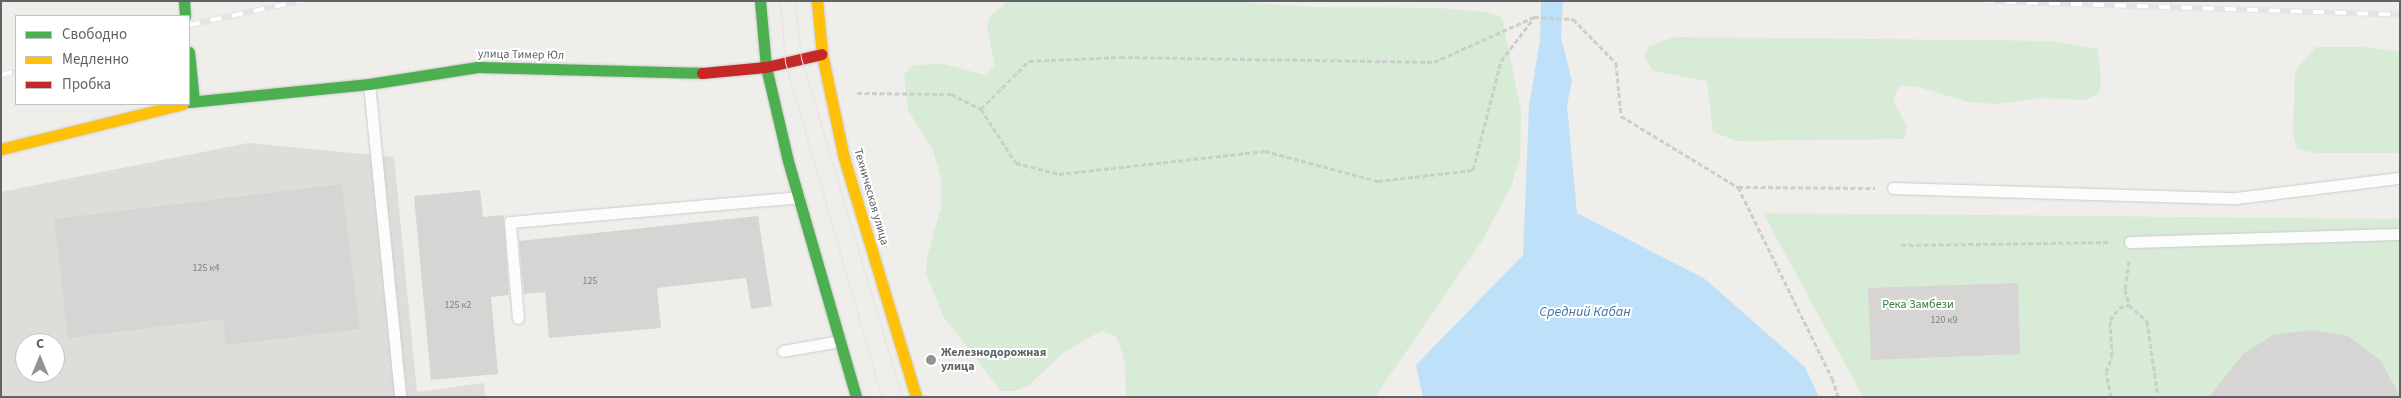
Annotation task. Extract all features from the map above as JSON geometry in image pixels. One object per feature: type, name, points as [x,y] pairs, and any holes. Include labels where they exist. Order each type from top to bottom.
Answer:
[{"type":"street","points":[[184,1],[185,15]]},
{"type":"street","points":[[760,1],[766,67],[799,197],[856,397]]},
{"type":"street","name":"Техническая улица","points":[[817,1],[822,54],[844,158],[916,397]]},
{"type":"street","name":"улица Тимер Юл","points":[[190,102],[369,84],[478,67],[685,75],[766,67],[822,54]]},
{"type":"street","name":"улица Тимер Юл","points":[[1,149],[176,105]]},
{"type":"lane","points":[[369,84],[400,397]]},
{"type":"lane","points":[[1893,188],[2236,198],[2400,178]]},
{"type":"lane","points":[[518,318],[510,222],[799,197]]},
{"type":"lane","points":[[2130,242],[2400,234]]},
{"type":"lane","points":[[782,351],[840,341]]},
{"type":"path","points":[[856,94],[951,94],[981,109],[1016,163],[1059,174],[1265,151],[1378,181],[1472,170],[1501,61],[1534,17]]},
{"type":"path","points":[[981,109],[1029,61],[1120,57],[1434,62],[1534,17],[1573,19],[1616,63],[1621,116],[1738,187],[1893,188]]},
{"type":"path","points":[[1738,187],[1832,378],[1838,397]]},
{"type":"path","points":[[1901,245],[2130,242],[2125,289],[2130,305],[2147,321],[2158,397]]},
{"type":"path","points":[[2111,397],[2106,372],[2112,356],[2110,320],[2119,308],[2130,305]]},
{"type":"shaded area","points":[[248,143],[394,157],[417,392],[484,383],[485,397],[1,397],[1,192]]},
{"type":"green space","points":[[1009,1],[1241,2],[1313,7],[1437,8],[1487,12],[1502,17],[1521,111],[1520,156],[1512,184],[1482,241],[1375,397],[1126,397],[1125,365],[1121,349],[1116,336],[1101,331],[1064,352],[1028,386],[1014,391],[1001,391],[943,316],[926,273],[927,257],[941,207],[941,178],[933,150],[908,110],[904,74],[914,65],[944,64],[985,75],[995,65],[987,28],[991,15]]},
{"type":"green space","points":[[1675,37],[2051,41],[2098,49],[2101,81],[2099,93],[2085,100],[2042,98],[1997,104],[1968,102],[1919,87],[1899,86],[1893,100],[1907,127],[1904,139],[1737,141],[1713,132],[1707,81],[1653,71],[1644,58],[1649,46]]},
{"type":"green space","points":[[2316,47],[2364,47],[2400,52],[2400,153],[2316,153],[2297,149],[2293,133],[2295,71]]},
{"type":"green space","name":"Река Замбези","points":[[1763,213],[2400,219],[2400,397],[1863,397]]},
{"type":"water","name":"Средний Кабан","points":[[1541,1],[1563,1],[1561,37],[1572,81],[1567,105],[1577,213],[1705,279],[1805,367],[1819,397],[1423,397],[1416,365],[1523,255],[1529,106],[1540,40]]},
{"type":"building","points":[[342,184],[360,329],[226,345],[223,319],[68,338],[54,219]]},
{"type":"building","points":[[480,190],[483,217],[503,215],[504,218],[509,295],[491,297],[498,374],[431,380],[414,196]]},
{"type":"building","points":[[758,216],[772,306],[751,309],[746,278],[657,288],[661,328],[549,338],[545,292],[524,294],[519,241]]},
{"type":"building","points":[[2018,283],[2020,354],[1871,360],[1868,288]]},
{"type":"building","points":[[2311,330],[2348,336],[2381,361],[2400,397],[2209,397],[2243,354],[2273,335]]},
{"type":"tram line","points":[[780,1],[785,62],[882,397]]},
{"type":"tram line","points":[[795,1],[801,58],[902,397]]},
{"type":"railway","points":[[190,25],[300,1]]},
{"type":"railway","points":[[1983,1],[2400,15]]},
{"type":"railway","points":[[1,75],[15,71]]},
{"type":"traffic: fast","points":[[184,1],[185,15]]},
{"type":"traffic: fast","points":[[760,1],[766,67],[788,161],[856,397]]},
{"type":"traffic: fast","points":[[190,62],[194,101]]},
{"type":"traffic: fast","points":[[190,102],[369,84],[478,67],[702,73]]},
{"type":"traffic: slow","points":[[817,1],[822,54],[844,158],[916,397]]},
{"type":"traffic: slow","points":[[1,149],[179,105]]},
{"type":"traffic: jam","points":[[702,73],[766,67],[822,54]]},
{"type":"place","name":"Железнодорожная улица","points":[[931,360]]}]
